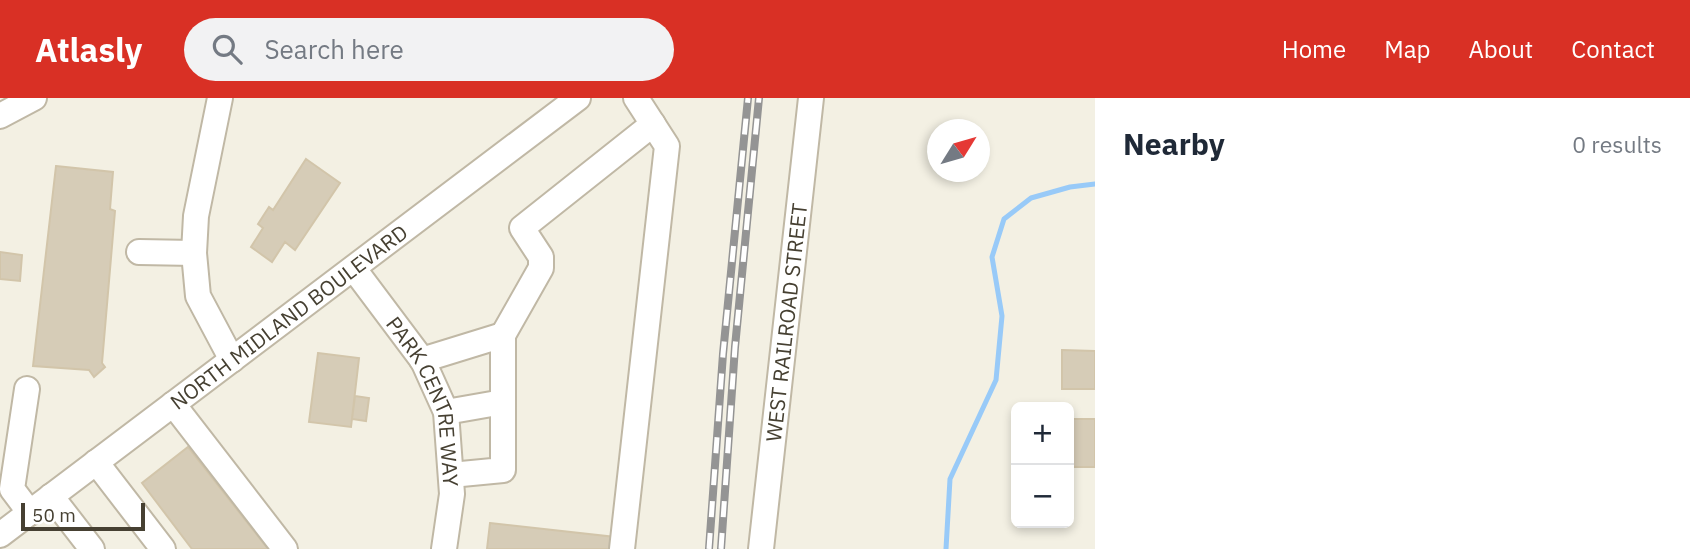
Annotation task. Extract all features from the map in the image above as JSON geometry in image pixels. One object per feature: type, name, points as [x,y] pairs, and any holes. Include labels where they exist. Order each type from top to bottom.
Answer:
[{"type":"street","points":[[0,116],[34,98]]},
{"type":"street","points":[[220,98],[196,216],[194,253],[198,296],[232,360]]},
{"type":"street","name":"NORTH MIDLAND BOULEVARD","points":[[0,535],[578,98]]},
{"type":"street","points":[[622,549],[667,146],[636,98]]},
{"type":"street","name":"WEST RAILROAD STREET","points":[[761,549],[811,98]]},
{"type":"street","points":[[451,475],[503,470],[503,335],[541,268],[541,257],[522,229],[653,124]]},
{"type":"street","points":[[139,252],[194,253]]},
{"type":"street","name":"PARK CENTRE WAY","points":[[354,269],[422,360],[446,412],[452,494],[444,549]]},
{"type":"street","points":[[422,360],[503,335]]},
{"type":"street","points":[[27,389],[7,477],[12,489],[30,513]]},
{"type":"street","points":[[446,412],[503,402]]},
{"type":"street","points":[[173,404],[285,549]]},
{"type":"street","points":[[96,462],[163,549]]},
{"type":"street","points":[[51,496],[92,549]]},
{"type":"building","points":[[306,159],[340,183],[295,250],[285,242],[272,262],[251,247],[263,228],[258,224],[269,207],[273,210]]},
{"type":"building","points":[[56,166],[113,172],[110,209],[115,211],[102,363],[105,367],[94,377],[89,370],[33,366]]},
{"type":"building","points":[[0,252],[22,255],[20,281],[0,279]]},
{"type":"building","points":[[1062,350],[1095,351],[1095,389],[1062,389]]},
{"type":"building","points":[[318,353],[359,358],[351,427],[309,422]]},
{"type":"building","points":[[355,396],[369,398],[366,421],[352,419]]},
{"type":"building","points":[[1074,419],[1095,419],[1095,467],[1074,467]]},
{"type":"building","points":[[188,447],[268,549],[192,549],[142,483]]},
{"type":"building","points":[[490,523],[615,537],[614,549],[487,549]]},
{"type":"waterway","points":[[946,549],[950,479],[996,380],[1002,316],[992,257],[1004,219],[1031,198],[1070,187],[1095,184]]},
{"type":"railway","points":[[709,549],[723,354],[748,98]]},
{"type":"railway","points":[[721,549],[735,347],[759,98]]}]
